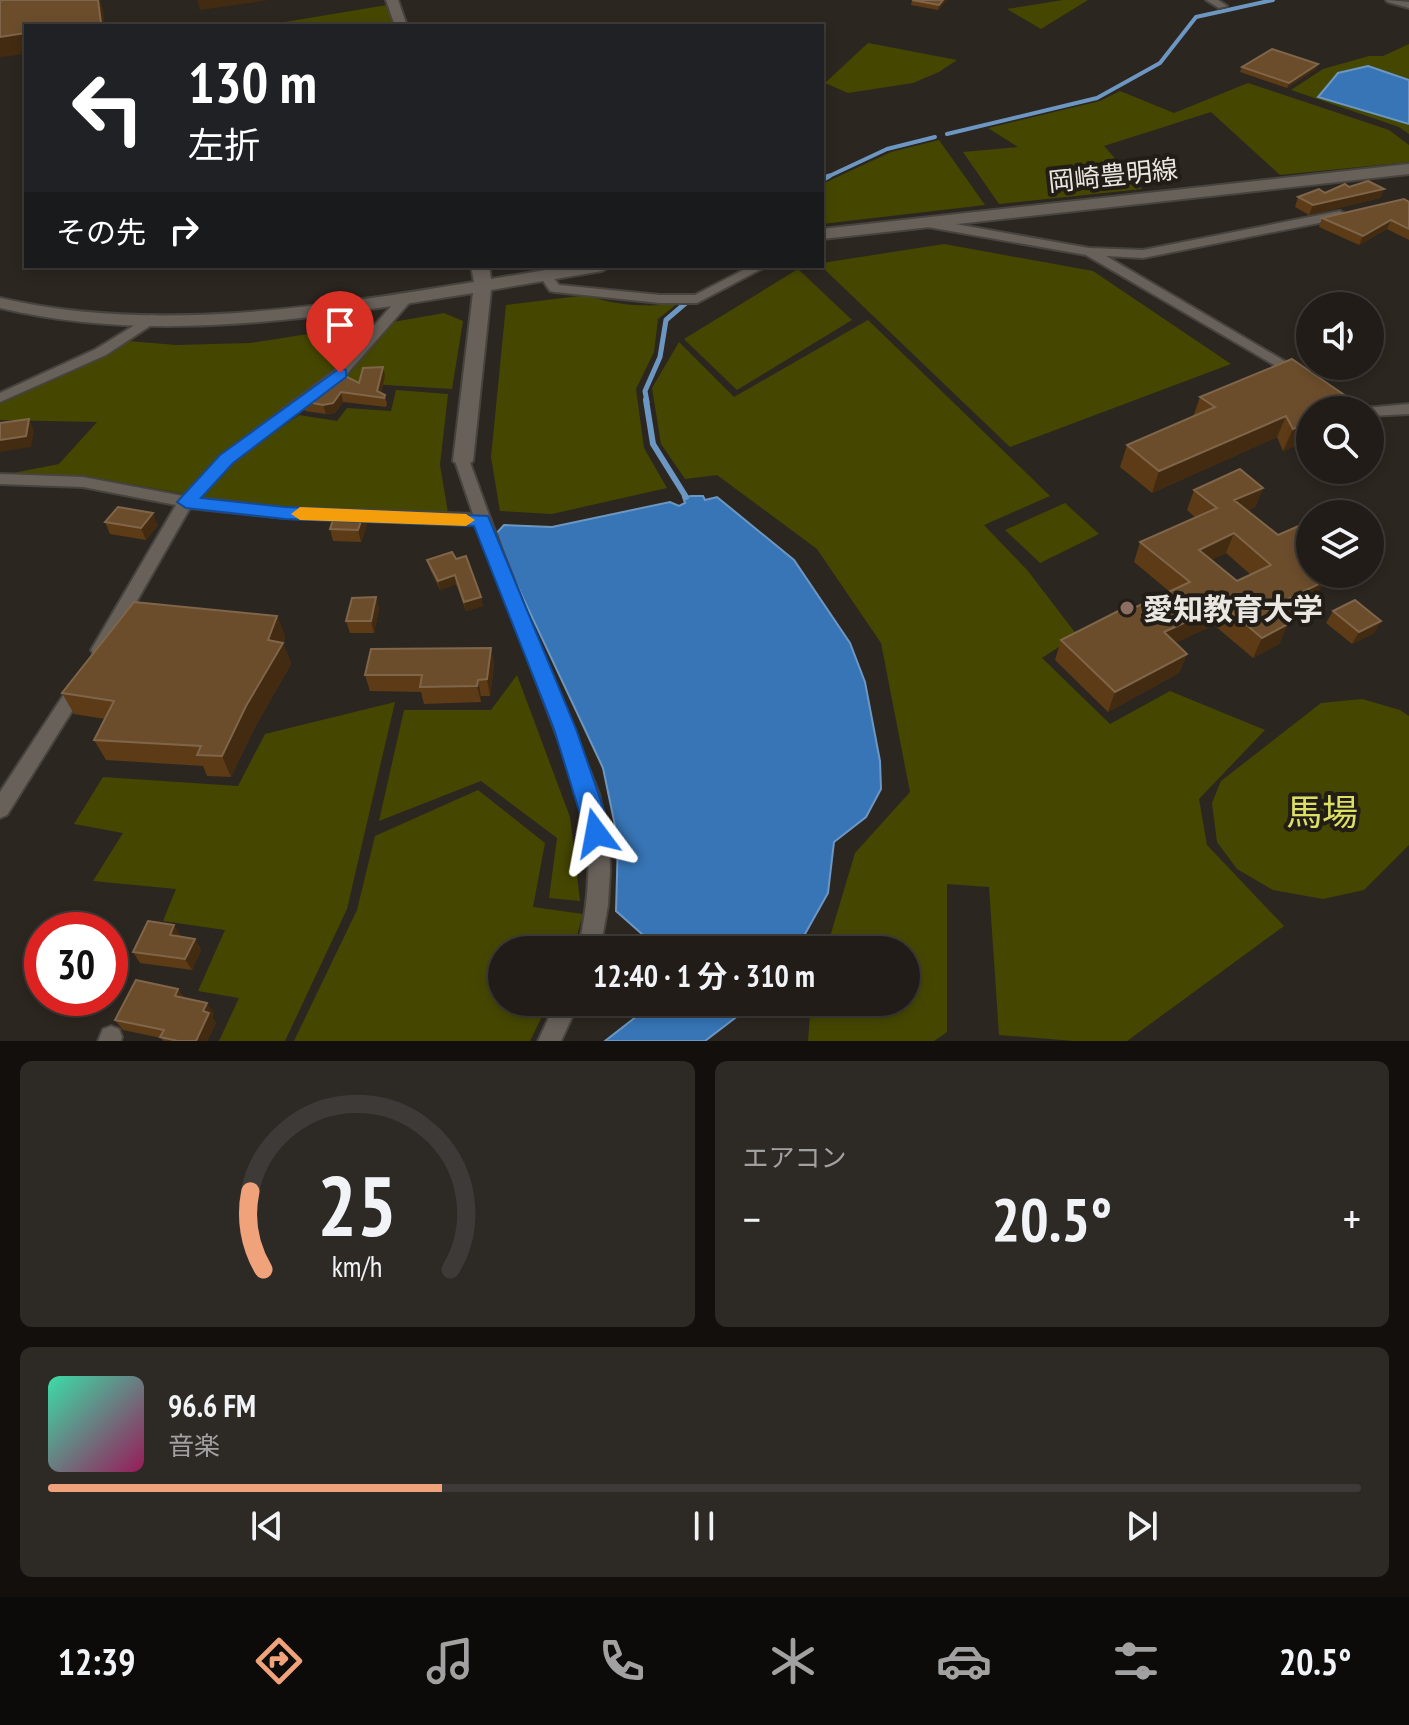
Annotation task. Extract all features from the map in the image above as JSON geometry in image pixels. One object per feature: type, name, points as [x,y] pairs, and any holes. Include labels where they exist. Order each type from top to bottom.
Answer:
[{"type":"main road","points":[[392,0],[400,24]]},
{"type":"main road","name":"岡崎豊明線","points":[[824,234],[917,221],[1409,169]]},
{"type":"main road","points":[[0,303],[72,315],[151,319],[281,315],[405,299],[482,276],[545,275],[589,268]]},
{"type":"main road","points":[[463,461],[482,276]]},
{"type":"street","points":[[1211,0],[1222,6]]},
{"type":"street","points":[[1391,0],[1409,5]]},
{"type":"street","points":[[917,221],[1089,252],[1143,254],[1355,211]]},
{"type":"street","points":[[1089,252],[1334,396]]},
{"type":"street","points":[[545,275],[555,288],[660,299],[697,299],[757,268]]},
{"type":"street","points":[[0,809],[91,666],[186,502],[227,459],[340,373],[405,299]]},
{"type":"street","points":[[0,398],[101,352],[151,319]]},
{"type":"street","points":[[1384,410],[1409,409]]},
{"type":"street","points":[[463,461],[481,520],[565,729],[592,810],[600,857],[597,913],[592,936]]},
{"type":"street","points":[[4,484],[83,482],[186,502],[285,513],[481,520]]},
{"type":"street","points":[[549,1041],[561,1016]]},
{"type":"green space","points":[[1063,0],[1088,0],[1041,29],[1007,9]]},
{"type":"green space","points":[[387,5],[393,24],[273,24]]},
{"type":"green space","points":[[868,43],[957,60],[913,83],[848,93],[825,83]]},
{"type":"green space","points":[[1409,44],[1409,134],[1399,127],[1291,90],[1323,69],[1369,56],[1383,56]]},
{"type":"green space","points":[[1248,83],[1389,130],[1409,145],[1409,162],[1280,175],[1211,112],[1104,146],[1142,189],[999,204],[963,152],[1018,147],[988,128],[1100,101],[1120,91],[1174,113]]},
{"type":"green space","points":[[939,140],[985,205],[824,224],[824,183],[891,152]]},
{"type":"green space","points":[[944,244],[1093,271],[1231,364],[1010,447],[823,268],[824,263]]},
{"type":"green space","points":[[798,269],[852,320],[737,390],[684,339]]},
{"type":"green space","points":[[587,295],[631,305],[677,304],[658,319],[654,352],[636,389],[644,448],[667,488],[552,514],[500,511],[491,457],[506,305]]},
{"type":"green space","points":[[444,313],[463,321],[452,389],[354,383],[346,376],[393,322]]},
{"type":"green space","points":[[868,320],[1050,496],[984,525],[1028,571],[1077,635],[1042,658],[1110,724],[1170,691],[1265,730],[1199,799],[1207,845],[1284,926],[1127,1041],[1074,1041],[999,1035],[989,887],[947,884],[947,1032],[934,1041],[808,1041],[810,1016],[920,1016],[920,936],[830,936],[855,853],[910,792],[881,643],[817,549],[717,475],[685,479],[661,444],[652,388],[679,342],[734,397]]},
{"type":"green space","points":[[378,323],[332,372],[221,456],[185,494],[87,476],[13,473],[59,464],[97,422],[0,420],[0,404],[108,355],[128,341],[176,345],[250,343]]},
{"type":"green space","points":[[396,390],[448,394],[440,465],[448,513],[291,507],[201,497],[233,462],[299,415],[337,421],[347,408],[391,411]]},
{"type":"green space","points":[[1065,503],[1099,534],[1040,563],[1005,530]]},
{"type":"green space","points":[[517,675],[570,817],[580,901],[549,898],[557,838],[481,781],[379,821],[404,710],[491,710]]},
{"type":"green space","name":"馬場","points":[[1362,699],[1400,710],[1409,716],[1409,845],[1364,890],[1323,899],[1273,890],[1237,869],[1217,842],[1212,803],[1221,781],[1321,703]]},
{"type":"green space","points":[[395,702],[347,909],[285,1041],[219,1041],[239,998],[198,991],[225,930],[163,921],[176,889],[93,881],[123,833],[74,824],[103,777],[238,786],[265,734]]},
{"type":"green space","points":[[478,790],[545,843],[533,907],[583,914],[577,936],[488,936],[488,1016],[542,1016],[530,1041],[294,1041],[357,910],[375,836]]},
{"type":"water","points":[[1368,66],[1409,80],[1409,124],[1318,97],[1338,73]]},
{"type":"water","points":[[703,496],[705,500],[717,497],[794,560],[850,643],[865,682],[880,761],[881,789],[866,817],[834,842],[828,893],[804,936],[644,936],[616,911],[618,840],[603,768],[494,536],[504,525],[552,527],[670,502],[679,506],[685,503],[683,497]]},
{"type":"water","points":[[637,1016],[738,1016],[705,1041],[605,1041]]},
{"type":"building","points":[[98,0],[101,23],[24,24],[24,33],[0,37],[0,1]]},
{"type":"building","points":[[912,0],[943,0],[939,5]]},
{"type":"building","points":[[1272,49],[1318,64],[1289,83],[1242,67]]},
{"type":"building","points":[[1368,181],[1384,189],[1313,205],[1298,197],[1319,189],[1325,193],[1345,184],[1349,187]]},
{"type":"building","points":[[1404,199],[1409,202],[1409,229],[1391,220],[1363,236],[1322,218]]},
{"type":"building","points":[[1292,359],[1296,362],[1296,380],[1323,380],[1346,396],[1296,396],[1296,428],[1293,429],[1286,416],[1159,471],[1127,445],[1215,407],[1200,397]]},
{"type":"building","points":[[383,367],[377,391],[385,395],[384,398],[341,392],[333,403],[323,405],[302,401],[339,373],[359,383],[363,368]]},
{"type":"building","points":[[29,419],[26,436],[0,440],[0,423]]},
{"type":"building","points":[[1240,469],[1263,488],[1234,500],[1278,535],[1296,527],[1296,588],[1311,588],[1269,608],[1288,624],[1262,638],[1223,605],[1164,632],[1187,654],[1115,692],[1061,640],[1132,604],[1136,607],[1190,582],[1140,542],[1217,508],[1194,490]],"holes":[[[1234,533],[1271,565],[1237,581],[1199,550]]]},
{"type":"building","points":[[118,507],[153,513],[141,528],[105,522]]},
{"type":"building","points":[[336,511],[364,512],[358,530],[330,529]]},
{"type":"building","points":[[452,552],[456,559],[466,556],[481,597],[464,602],[455,575],[438,581],[427,560]]},
{"type":"building","points":[[376,597],[371,621],[346,621],[352,598]]},
{"type":"building","points":[[1355,600],[1381,621],[1359,632],[1333,611]]},
{"type":"building","points":[[134,602],[277,616],[268,640],[283,643],[246,706],[222,756],[197,755],[201,746],[94,740],[114,701],[62,693]]},
{"type":"building","points":[[491,648],[487,679],[478,680],[477,686],[420,687],[422,675],[365,675],[371,649]]},
{"type":"building","points":[[148,921],[174,925],[170,935],[195,939],[185,959],[133,952]]},
{"type":"building","points":[[136,980],[178,989],[175,996],[207,1003],[203,1011],[209,1013],[196,1041],[178,1041],[160,1037],[164,1030],[115,1020],[117,1016],[128,1016],[128,995]]},
{"type":"waterway","points":[[947,134],[1097,98],[1160,63],[1196,17],[1273,0]]},
{"type":"waterway","points":[[828,177],[887,149],[935,137]]},
{"type":"waterway","points":[[824,179],[828,177]]},
{"type":"waterway","points":[[647,402],[645,391],[660,357],[666,320],[688,301]]},
{"type":"waterway","points":[[646,400],[653,444],[686,497]]},
{"type":"slow traffic","points":[[300,514],[466,520]]},
{"type":"place","name":"愛知教育大学","points":[[1127,608]]},
{"type":"route","points":[[340,373],[227,459],[186,502],[285,513],[481,520],[565,729],[592,810],[596,833]]}]
